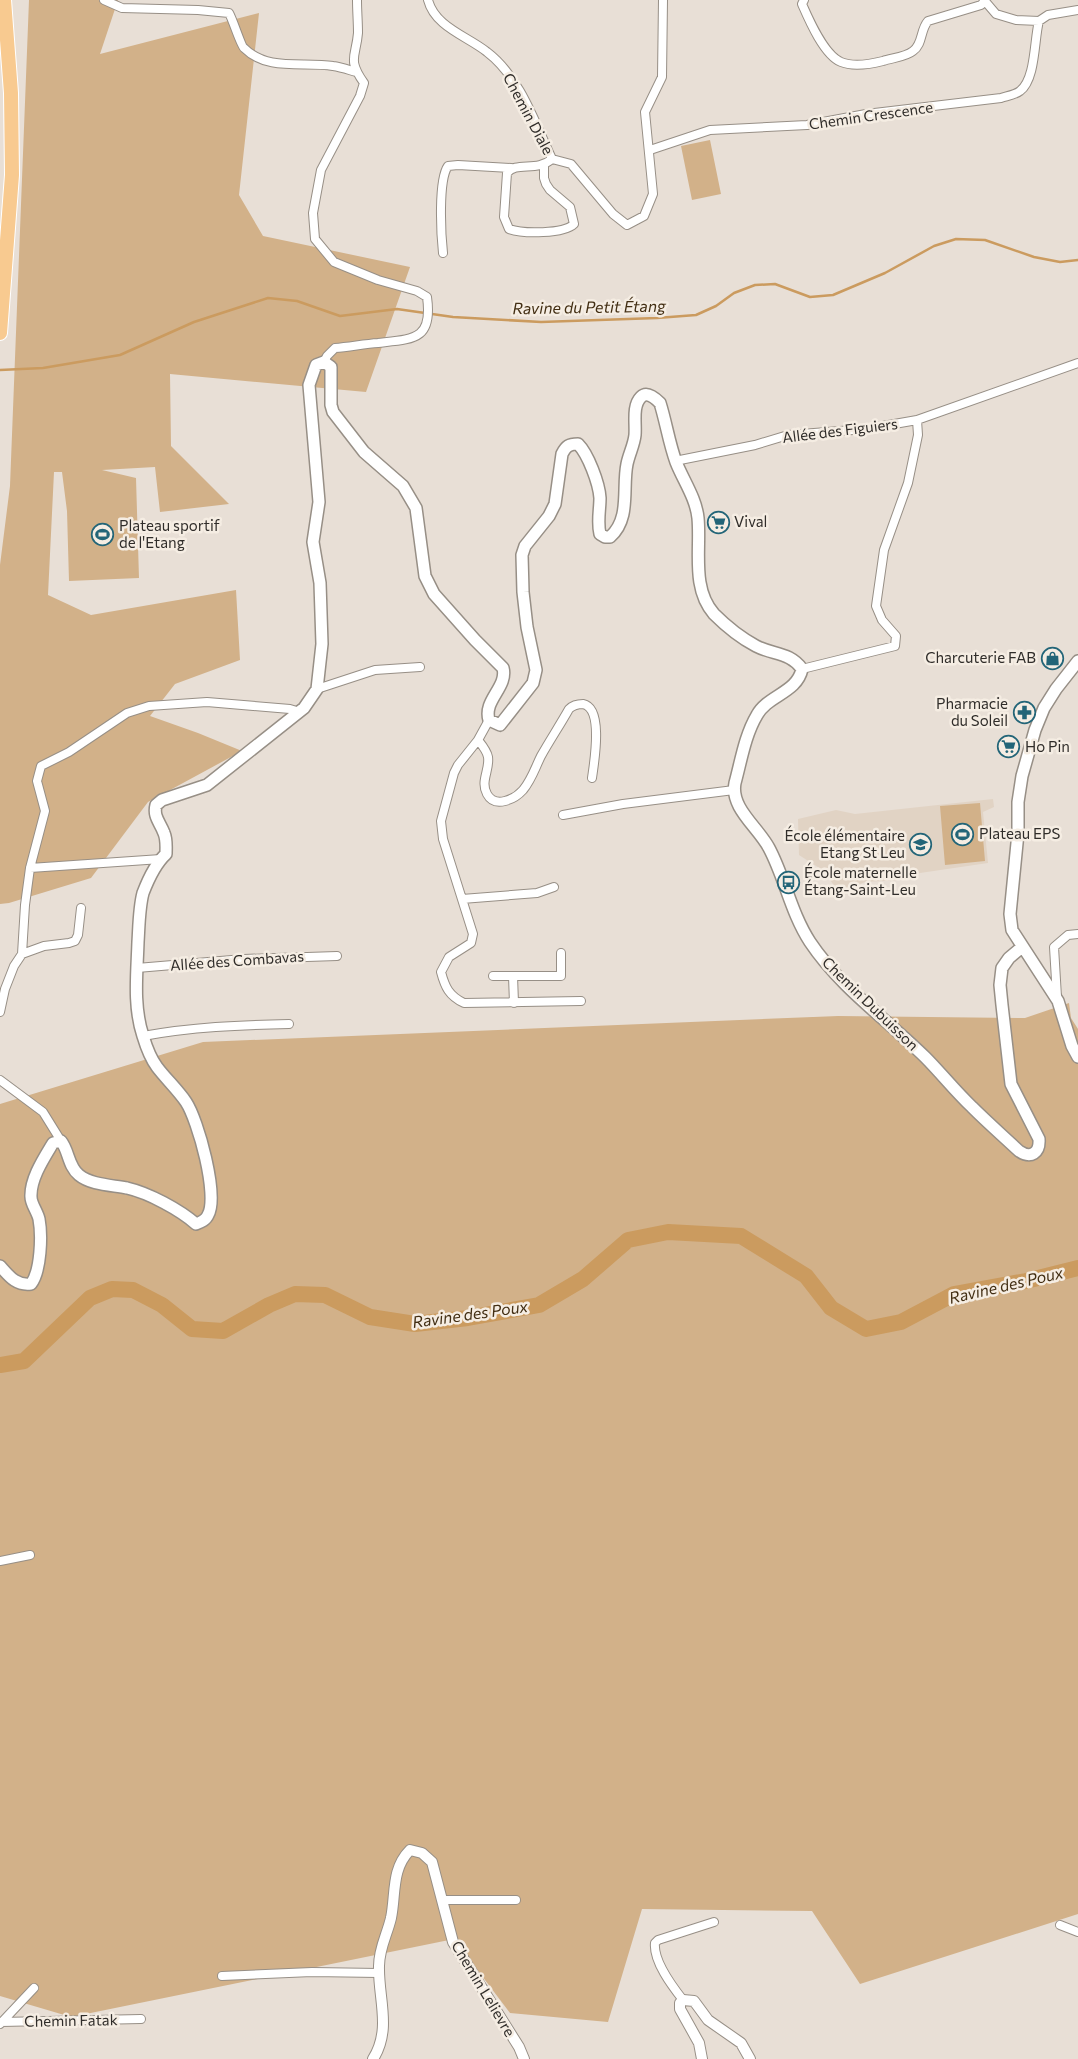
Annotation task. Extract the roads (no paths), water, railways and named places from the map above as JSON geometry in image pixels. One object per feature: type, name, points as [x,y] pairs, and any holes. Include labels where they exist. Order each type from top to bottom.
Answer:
[{"type":"highway","points":[[0,333],[12,175],[11,93],[4,0]]},
{"type":"main road","points":[[0,1266],[16,1282],[23,1285],[31,1284],[35,1279],[40,1245],[39,1219],[30,1198],[32,1183],[53,1143],[61,1141],[66,1148],[70,1162],[79,1175],[99,1184],[129,1189],[156,1199],[186,1215],[196,1224],[205,1220],[209,1214],[211,1197],[204,1146],[187,1103],[155,1066],[143,1036],[136,1001],[143,895],[161,859],[166,854],[167,844],[164,832],[155,817],[156,805],[162,800],[207,785],[300,712],[317,689],[322,644],[321,591],[313,542],[319,502],[309,384],[316,366],[324,362],[331,368],[331,405],[333,412],[364,452],[403,486],[416,508],[425,576],[434,594],[503,668],[505,674],[502,685],[490,704],[487,715],[489,720],[500,725],[533,683],[536,670],[526,618],[522,555],[525,546],[549,516],[555,504],[560,463],[565,447],[578,444],[584,450],[600,496],[600,534],[605,537],[610,536],[622,523],[627,466],[635,436],[636,409],[642,396],[647,394],[654,397],[660,403],[675,461],[695,504],[699,527],[700,583],[712,612],[726,626],[757,647],[788,656],[797,661],[802,669],[798,681],[794,685],[768,703],[757,714],[745,748],[734,790]]},
{"type":"main road","points":[[1078,661],[1073,674],[1044,708],[1022,776],[1018,802],[1018,833],[1010,914],[1012,930],[1058,1001],[1072,1046],[1078,1057]]},
{"type":"main road","name":"Chemin Dubuisson","points":[[734,790],[739,806],[770,849],[795,915],[820,957],[860,999],[924,1057],[971,1107],[1019,1151],[1024,1155],[1031,1156],[1039,1146],[1039,1138],[1011,1084],[1000,985],[1002,968],[1009,958],[1022,947]]},
{"type":"street","points":[[104,0],[122,8],[198,10],[229,13],[235,24],[242,47],[261,60],[293,65],[333,66],[356,72]]},
{"type":"street","points":[[324,362],[335,348],[407,340],[418,336],[425,326],[429,315],[427,297],[417,291],[378,280],[334,262],[315,239],[313,213],[321,170],[360,96],[364,83],[356,72],[353,54],[358,34],[357,0]]},
{"type":"street","name":"Chemin Diale","points":[[428,0],[430,8],[444,24],[488,52],[511,77],[552,159],[571,164],[613,214],[627,225],[644,216],[653,194],[645,112],[662,77],[663,0]]},
{"type":"street","points":[[804,0],[802,4],[812,25],[830,52],[840,61],[856,64],[882,61],[913,51],[918,46],[921,32],[928,21],[981,5],[984,1],[996,14],[1016,20],[1039,21],[1048,15],[1078,10]]},
{"type":"street","name":"Chemin Crescence","points":[[650,150],[710,130],[806,125],[866,114],[1001,98],[1019,92],[1026,84],[1034,55],[1039,21]]},
{"type":"street","points":[[443,253],[441,212],[443,181],[445,170],[448,166],[511,168],[544,166],[552,159]]},
{"type":"street","points":[[511,168],[505,176],[504,217],[509,229],[524,232],[569,228],[574,224],[570,207],[550,190],[544,178],[544,166]]},
{"type":"street","name":"Allée des Figuiers","points":[[675,461],[755,445],[788,435],[866,429],[917,420],[1078,363]]},
{"type":"street","points":[[802,669],[895,646],[896,636],[882,620],[876,606],[884,550],[908,482],[918,434],[917,420]]},
{"type":"street","points":[[317,689],[375,670],[420,667]]},
{"type":"street","points":[[0,1012],[5,989],[14,966],[22,954],[25,905],[30,868],[44,811],[37,781],[41,766],[69,752],[127,713],[149,706],[206,702],[290,709],[300,712]]},
{"type":"street","points":[[478,740],[488,754],[489,759],[484,779],[486,793],[490,799],[496,802],[508,800],[521,792],[531,779],[540,758],[569,709],[575,704],[586,705],[592,709],[596,734],[596,754],[592,778]]},
{"type":"street","points":[[489,720],[478,740],[454,773],[441,821],[443,839],[473,934],[471,944],[449,957],[441,972],[449,994],[464,1003],[581,1001]]},
{"type":"street","points":[[563,815],[623,804],[734,790]]},
{"type":"street","points":[[30,868],[161,859]]},
{"type":"street","points":[[462,899],[537,893],[554,887]]},
{"type":"street","points":[[22,954],[44,946],[69,944],[75,941],[78,935],[81,908]]},
{"type":"street","points":[[1058,1001],[1054,947],[1068,935],[1078,934]]},
{"type":"street","points":[[493,976],[561,976],[561,953]]},
{"type":"street","name":"Allée des Combavas","points":[[137,968],[244,959],[337,956]]},
{"type":"street","points":[[513,976],[514,1003]]},
{"type":"street","points":[[143,1036],[183,1029],[224,1025],[289,1024]]},
{"type":"street","points":[[0,1080],[43,1112],[61,1141]]},
{"type":"street","points":[[0,1561],[30,1555]]},
{"type":"street","name":"Chemin Lelievre","points":[[373,2059],[384,2027],[379,1973],[381,1944],[391,1919],[396,1876],[402,1859],[410,1850],[422,1853],[432,1862],[453,1942],[524,2059]]},
{"type":"street","points":[[442,1900],[516,1900]]},
{"type":"street","points":[[683,2000],[663,1971],[655,1950],[655,1943],[658,1940],[714,1922]]},
{"type":"street","points":[[1060,1925],[1078,1932]]},
{"type":"street","points":[[222,1976],[312,1972],[379,1973]]},
{"type":"street","name":"Chemin Fatak","points":[[1,2023],[34,1988]]},
{"type":"street","points":[[683,2000],[680,2003],[680,2009],[699,2043],[702,2059]]},
{"type":"street","points":[[683,2000],[694,2001],[708,2020],[741,2043],[750,2059]]},
{"type":"street","name":"Chemin Fatak","points":[[1,2023],[141,2019]]},
{"type":"waterway","name":"Ravine du Petit Étang","points":[[0,370],[43,368],[120,355],[194,322],[268,298],[297,301],[340,316],[397,309],[453,317],[541,322],[657,318],[696,315],[716,306],[734,293],[755,285],[775,284],[810,297],[833,295],[885,273],[934,246],[956,239],[985,240],[1034,257],[1060,262],[1078,260]]},
{"type":"waterway","name":"Ravine des Poux","points":[[0,1365],[24,1361],[90,1298],[112,1289],[133,1290],[162,1305],[192,1329],[223,1331],[269,1305],[295,1294],[325,1295],[370,1317],[415,1324],[468,1318],[539,1305],[583,1279],[628,1240],[668,1232],[741,1236],[806,1276],[831,1308],[866,1329],[901,1322],[954,1294],[1026,1281],[1078,1268]]},
{"type":"place","name":"Vival","points":[[718,522]]},
{"type":"place","name":"Plateau sportif de l'Etang","points":[[103,535]]},
{"type":"place","name":"Charcuterie FAB","points":[[1052,658]]},
{"type":"place","name":"Pharmacie du Soleil","points":[[1024,713]]},
{"type":"place","name":"Ho Pin","points":[[1009,747]]},
{"type":"place","name":"Plateau EPS","points":[[963,834]]},
{"type":"place","name":"École élémentaire Etang St Leu","points":[[921,845]]},
{"type":"place","name":"École maternelle Étang-Saint-Leu","points":[[788,882]]}]
